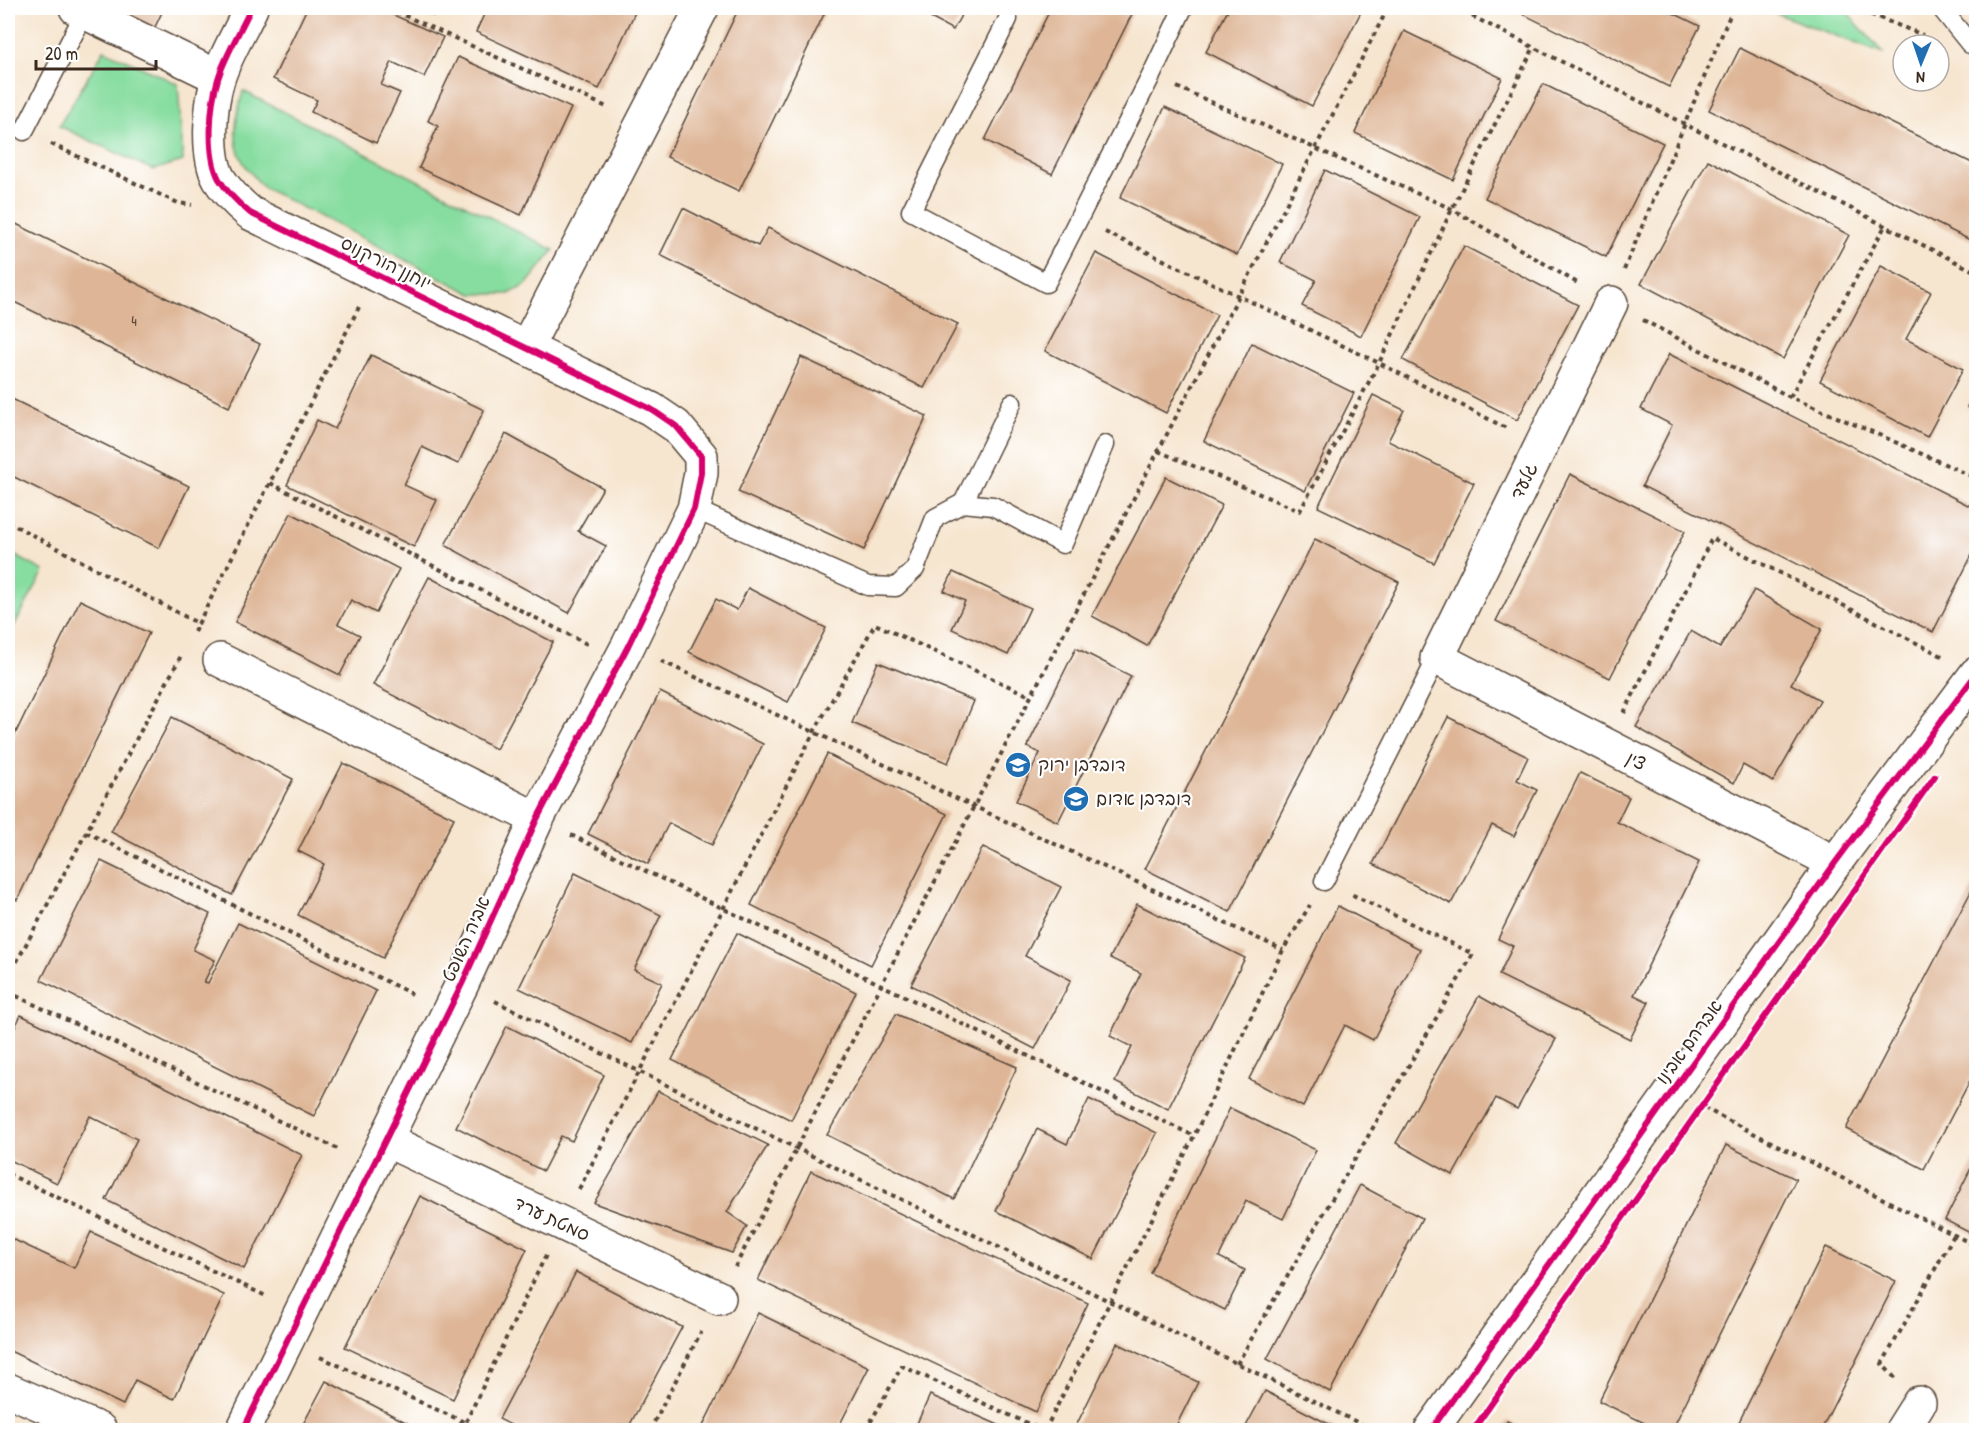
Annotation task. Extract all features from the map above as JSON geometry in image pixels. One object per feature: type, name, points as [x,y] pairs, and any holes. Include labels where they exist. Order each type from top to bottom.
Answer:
[{"type":"street","name":"יוחנן הורקנוס","points":[[251,8],[218,77],[210,114],[212,153],[218,177],[234,200],[250,213],[651,409],[676,426],[701,456]]},
{"type":"street","points":[[526,348],[702,8]]},
{"type":"street","points":[[80,10],[218,77]]},
{"type":"street","name":"גלעד","points":[[1437,658],[1611,303]]},
{"type":"street","name":"אביה השופט","points":[[243,1431],[455,998],[537,819],[624,653],[694,509],[701,473],[701,456]]},
{"type":"street","name":"צין","points":[[1437,658],[1835,863]]},
{"type":"street","points":[[220,660],[537,819]]},
{"type":"street","name":"אברהם אבינו","points":[[1431,1431],[1835,863],[1977,675]]},
{"type":"street","name":"סמטת ערד","points":[[379,1153],[561,1223],[719,1298]]},
{"type":"street","points":[[8,1390],[100,1431]]},
{"type":"street","points":[[1902,1431],[1919,1403]]},
{"type":"lane","points":[[1008,19],[911,212],[1046,283],[1183,8]]},
{"type":"lane","points":[[1941,8],[1970,44],[1977,45]]},
{"type":"lane","points":[[24,131],[80,10]]},
{"type":"lane","points":[[963,503],[1012,403]]},
{"type":"lane","points":[[694,509],[868,586],[896,587],[915,569],[935,518],[963,503],[993,506],[1063,543],[1105,445]]},
{"type":"lane","points":[[1324,881],[1437,658]]},
{"type":"path","points":[[388,8],[642,123]]},
{"type":"path","points":[[650,1431],[1388,8]]},
{"type":"path","points":[[1456,8],[1977,272]]},
{"type":"path","points":[[1611,303],[1733,8]]},
{"type":"path","points":[[1854,8],[1917,33]]},
{"type":"path","points":[[1158,451],[1300,510],[1379,363],[1452,209],[1534,47]]},
{"type":"path","points":[[1151,76],[1452,209],[1611,303],[1790,397],[1977,478]]},
{"type":"path","points":[[24,131],[178,203],[250,213]]},
{"type":"path","points":[[1079,220],[1379,363],[1540,446]]},
{"type":"path","points":[[1790,397],[1885,226]]},
{"type":"path","points":[[193,634],[375,274]]},
{"type":"path","points":[[270,483],[624,653],[814,732],[1283,950]]},
{"type":"path","points":[[8,522],[230,639],[220,660]]},
{"type":"path","points":[[1608,746],[1712,538],[1945,657]]},
{"type":"path","points":[[462,1431],[561,1223],[814,732],[875,624],[1030,696]]},
{"type":"path","points":[[8,978],[187,644]]},
{"type":"path","points":[[537,819],[1194,1136]]},
{"type":"path","points":[[86,832],[455,998],[639,1072],[1373,1431]]},
{"type":"path","points":[[866,1431],[902,1366],[1043,1431],[1194,1136],[1283,950],[1324,881],[1473,954],[1237,1364]]},
{"type":"path","points":[[8,992],[379,1153]]},
{"type":"path","points":[[1695,1116],[1708,1096]]},
{"type":"path","points":[[1701,1106],[1977,1246]]},
{"type":"path","points":[[8,1174],[301,1313]]},
{"type":"path","points":[[1919,1403],[1882,1364],[1954,1235]]},
{"type":"path","points":[[286,1341],[482,1431]]},
{"type":"green space","points":[[1762,8],[1843,8],[1884,54]]},
{"type":"green space","points":[[104,50],[178,84],[183,161],[153,170],[59,126]]},
{"type":"green space","points":[[243,91],[554,250],[526,285],[509,294],[472,294],[264,188],[245,165],[237,144],[237,118]]},
{"type":"green space","points":[[8,552],[44,571],[8,637]]},
{"type":"building","points":[[105,8],[164,8],[153,31]]},
{"type":"building","points":[[307,8],[378,8],[443,37],[424,77],[392,62],[381,85],[400,93],[376,143],[311,112],[317,100],[273,79]]},
{"type":"building","points":[[413,8],[437,8],[433,16]]},
{"type":"building","points":[[487,8],[637,8],[599,89],[476,32]]},
{"type":"building","points":[[739,8],[827,8],[739,191],[667,157]]},
{"type":"building","points":[[912,8],[965,8],[953,30]]},
{"type":"building","points":[[1051,8],[1135,8],[1052,174],[985,140]]},
{"type":"building","points":[[1229,8],[1363,8],[1312,106],[1206,52]]},
{"type":"building","points":[[1511,8],[1663,8],[1700,26],[1669,87]]},
{"type":"building","points":[[1404,31],[1502,78],[1453,180],[1355,133]]},
{"type":"building","points":[[1740,48],[1976,165],[1976,243],[1709,110]]},
{"type":"building","points":[[458,57],[571,108],[521,215],[419,168],[438,126],[428,121]]},
{"type":"building","points":[[1543,84],[1663,143],[1606,257],[1485,198]]},
{"type":"building","points":[[1165,107],[1282,164],[1237,255],[1120,198]]},
{"type":"building","points":[[1708,160],[1849,235],[1783,359],[1641,284]]},
{"type":"building","points":[[1325,170],[1420,217],[1361,336],[1302,306],[1316,280],[1280,262]]},
{"type":"building","points":[[683,208],[758,246],[768,228],[958,324],[924,388],[660,255]]},
{"type":"building","points":[[8,220],[260,344],[229,407],[8,299]]},
{"type":"building","points":[[1464,246],[1578,305],[1517,420],[1403,360]]},
{"type":"building","points":[[1096,253],[1217,315],[1166,413],[1045,351]]},
{"type":"building","points":[[1881,266],[1931,292],[1906,339],[1963,369],[1927,437],[1820,381]]},
{"type":"building","points":[[1252,343],[1354,393],[1305,491],[1204,441]]},
{"type":"building","points":[[1669,354],[1976,509],[1976,547],[1933,632],[1642,486],[1672,425],[1641,409]]},
{"type":"building","points":[[371,355],[484,410],[458,464],[422,447],[404,485],[437,500],[414,547],[287,485],[317,420],[335,429]]},
{"type":"building","points":[[801,357],[927,416],[864,550],[738,492]]},
{"type":"building","points":[[1976,390],[1976,413],[1967,407]]},
{"type":"building","points":[[1373,395],[1404,410],[1388,441],[1474,483],[1434,563],[1318,507]]},
{"type":"building","points":[[8,397],[189,486],[159,548],[8,474]]},
{"type":"building","points":[[506,434],[603,488],[578,531],[606,546],[569,613],[445,545]]},
{"type":"building","points":[[1570,474],[1685,531],[1610,678],[1496,621]]},
{"type":"building","points":[[1166,477],[1222,505],[1147,646],[1092,616]]},
{"type":"building","points":[[291,513],[399,569],[376,613],[351,600],[338,624],[360,635],[340,675],[235,622]]},
{"type":"building","points":[[1315,539],[1399,582],[1230,912],[1145,869]]},
{"type":"building","points":[[953,572],[1030,608],[1008,655],[952,629],[965,601],[944,591]]},
{"type":"building","points":[[429,577],[553,642],[496,749],[373,685]]},
{"type":"building","points":[[748,588],[826,628],[788,702],[689,652],[716,599],[737,610]]},
{"type":"building","points":[[1754,590],[1822,629],[1791,684],[1820,700],[1773,782],[1743,765],[1734,783],[1636,727],[1691,631],[1720,648]]},
{"type":"building","points":[[80,600],[149,633],[17,900],[8,896],[8,749]]},
{"type":"building","points":[[1076,648],[1131,676],[1058,822],[1016,801],[1040,753],[1027,747]]},
{"type":"building","points":[[878,662],[974,701],[948,763],[852,723]]},
{"type":"building","points":[[660,692],[763,744],[712,845],[669,823],[648,864],[588,834]]},
{"type":"building","points":[[172,717],[293,779],[232,895],[111,832]]},
{"type":"building","points":[[1448,717],[1528,757],[1517,780],[1537,790],[1514,836],[1492,825],[1451,904],[1373,864]]},
{"type":"building","points":[[827,754],[947,814],[871,965],[751,905]]},
{"type":"building","points":[[343,763],[454,818],[383,958],[298,915],[324,864],[298,851]]},
{"type":"building","points":[[1580,773],[1629,797],[1617,822],[1699,862],[1634,995],[1649,1002],[1630,1039],[1499,975],[1513,946],[1498,939]]},
{"type":"building","points":[[983,847],[1061,887],[1025,956],[1071,980],[1035,1049],[911,985]]},
{"type":"building","points":[[101,861],[210,914],[193,950],[215,960],[204,982],[208,983],[238,923],[376,991],[314,1116],[41,980]]},
{"type":"building","points":[[575,873],[661,915],[634,970],[662,983],[632,1043],[519,988]]},
{"type":"building","points":[[1976,882],[1976,1069],[1924,1169],[1846,1129]]},
{"type":"building","points":[[1137,904],[1245,958],[1168,1109],[1115,1082],[1132,1047],[1110,1036],[1141,973],[1110,958]]},
{"type":"building","points":[[1338,906],[1420,949],[1373,1040],[1345,1025],[1303,1107],[1249,1079]]},
{"type":"building","points":[[737,933],[856,992],[791,1120],[672,1060]]},
{"type":"building","points":[[1479,996],[1556,1039],[1517,1109],[1496,1098],[1453,1175],[1396,1143]]},
{"type":"building","points":[[896,1014],[1017,1067],[954,1199],[827,1135]]},
{"type":"building","points":[[21,1015],[302,1155],[244,1269],[106,1200],[137,1139],[90,1116],[57,1183],[8,1159],[8,1042]]},
{"type":"building","points":[[507,1026],[604,1075],[572,1141],[561,1136],[543,1171],[456,1127]]},
{"type":"building","points":[[658,1091],[768,1145],[727,1212],[747,1226],[732,1253],[594,1203]]},
{"type":"building","points":[[1089,1099],[1157,1133],[1093,1259],[996,1211],[1037,1129],[1067,1144]]},
{"type":"building","points":[[1230,1108],[1316,1150],[1283,1219],[1246,1201],[1219,1257],[1245,1270],[1225,1310],[1150,1273]]},
{"type":"building","points":[[1726,1145],[1796,1179],[1672,1430],[1659,1430],[1599,1401]]},
{"type":"building","points":[[1976,1158],[1976,1236],[1945,1220]]},
{"type":"building","points":[[811,1171],[1088,1303],[1036,1412],[758,1280]]},
{"type":"building","points":[[1360,1185],[1422,1218],[1330,1392],[1267,1359]]},
{"type":"building","points":[[420,1196],[527,1249],[453,1399],[345,1347]]},
{"type":"building","points":[[91,1232],[224,1295],[174,1399],[135,1380],[123,1405],[8,1350],[8,1237],[74,1268]]},
{"type":"building","points":[[1826,1247],[1896,1281],[1821,1430],[1735,1430]]},
{"type":"building","points":[[576,1272],[682,1327],[627,1430],[521,1430],[499,1419]]},
{"type":"building","points":[[758,1313],[869,1367],[837,1430],[701,1430]]},
{"type":"building","points":[[1117,1343],[1198,1382],[1174,1430],[1074,1430]]},
{"type":"building","points":[[326,1381],[421,1430],[300,1430]]},
{"type":"building","points":[[1265,1391],[1340,1430],[1244,1430]]},
{"type":"building","points":[[930,1395],[1010,1430],[914,1430]]},
{"type":"building","points":[[1507,1421],[1526,1430],[1503,1430]]},
{"type":"cycle path","points":[[243,1430],[462,984],[537,819],[628,646],[694,509],[701,473],[701,456],[676,426],[651,409],[250,213],[233,197],[219,179],[215,169],[212,157],[211,115],[215,89],[221,71],[251,8]]},
{"type":"cycle path","points":[[1431,1430],[1835,863],[1976,674]]},
{"type":"cycle path","points":[[1473,1430],[1935,776]]},
{"type":"place","name":"דובדבן ירוק","points":[[1018,765]]},
{"type":"place","name":"דובדבן אדום","points":[[1076,799]]}]
